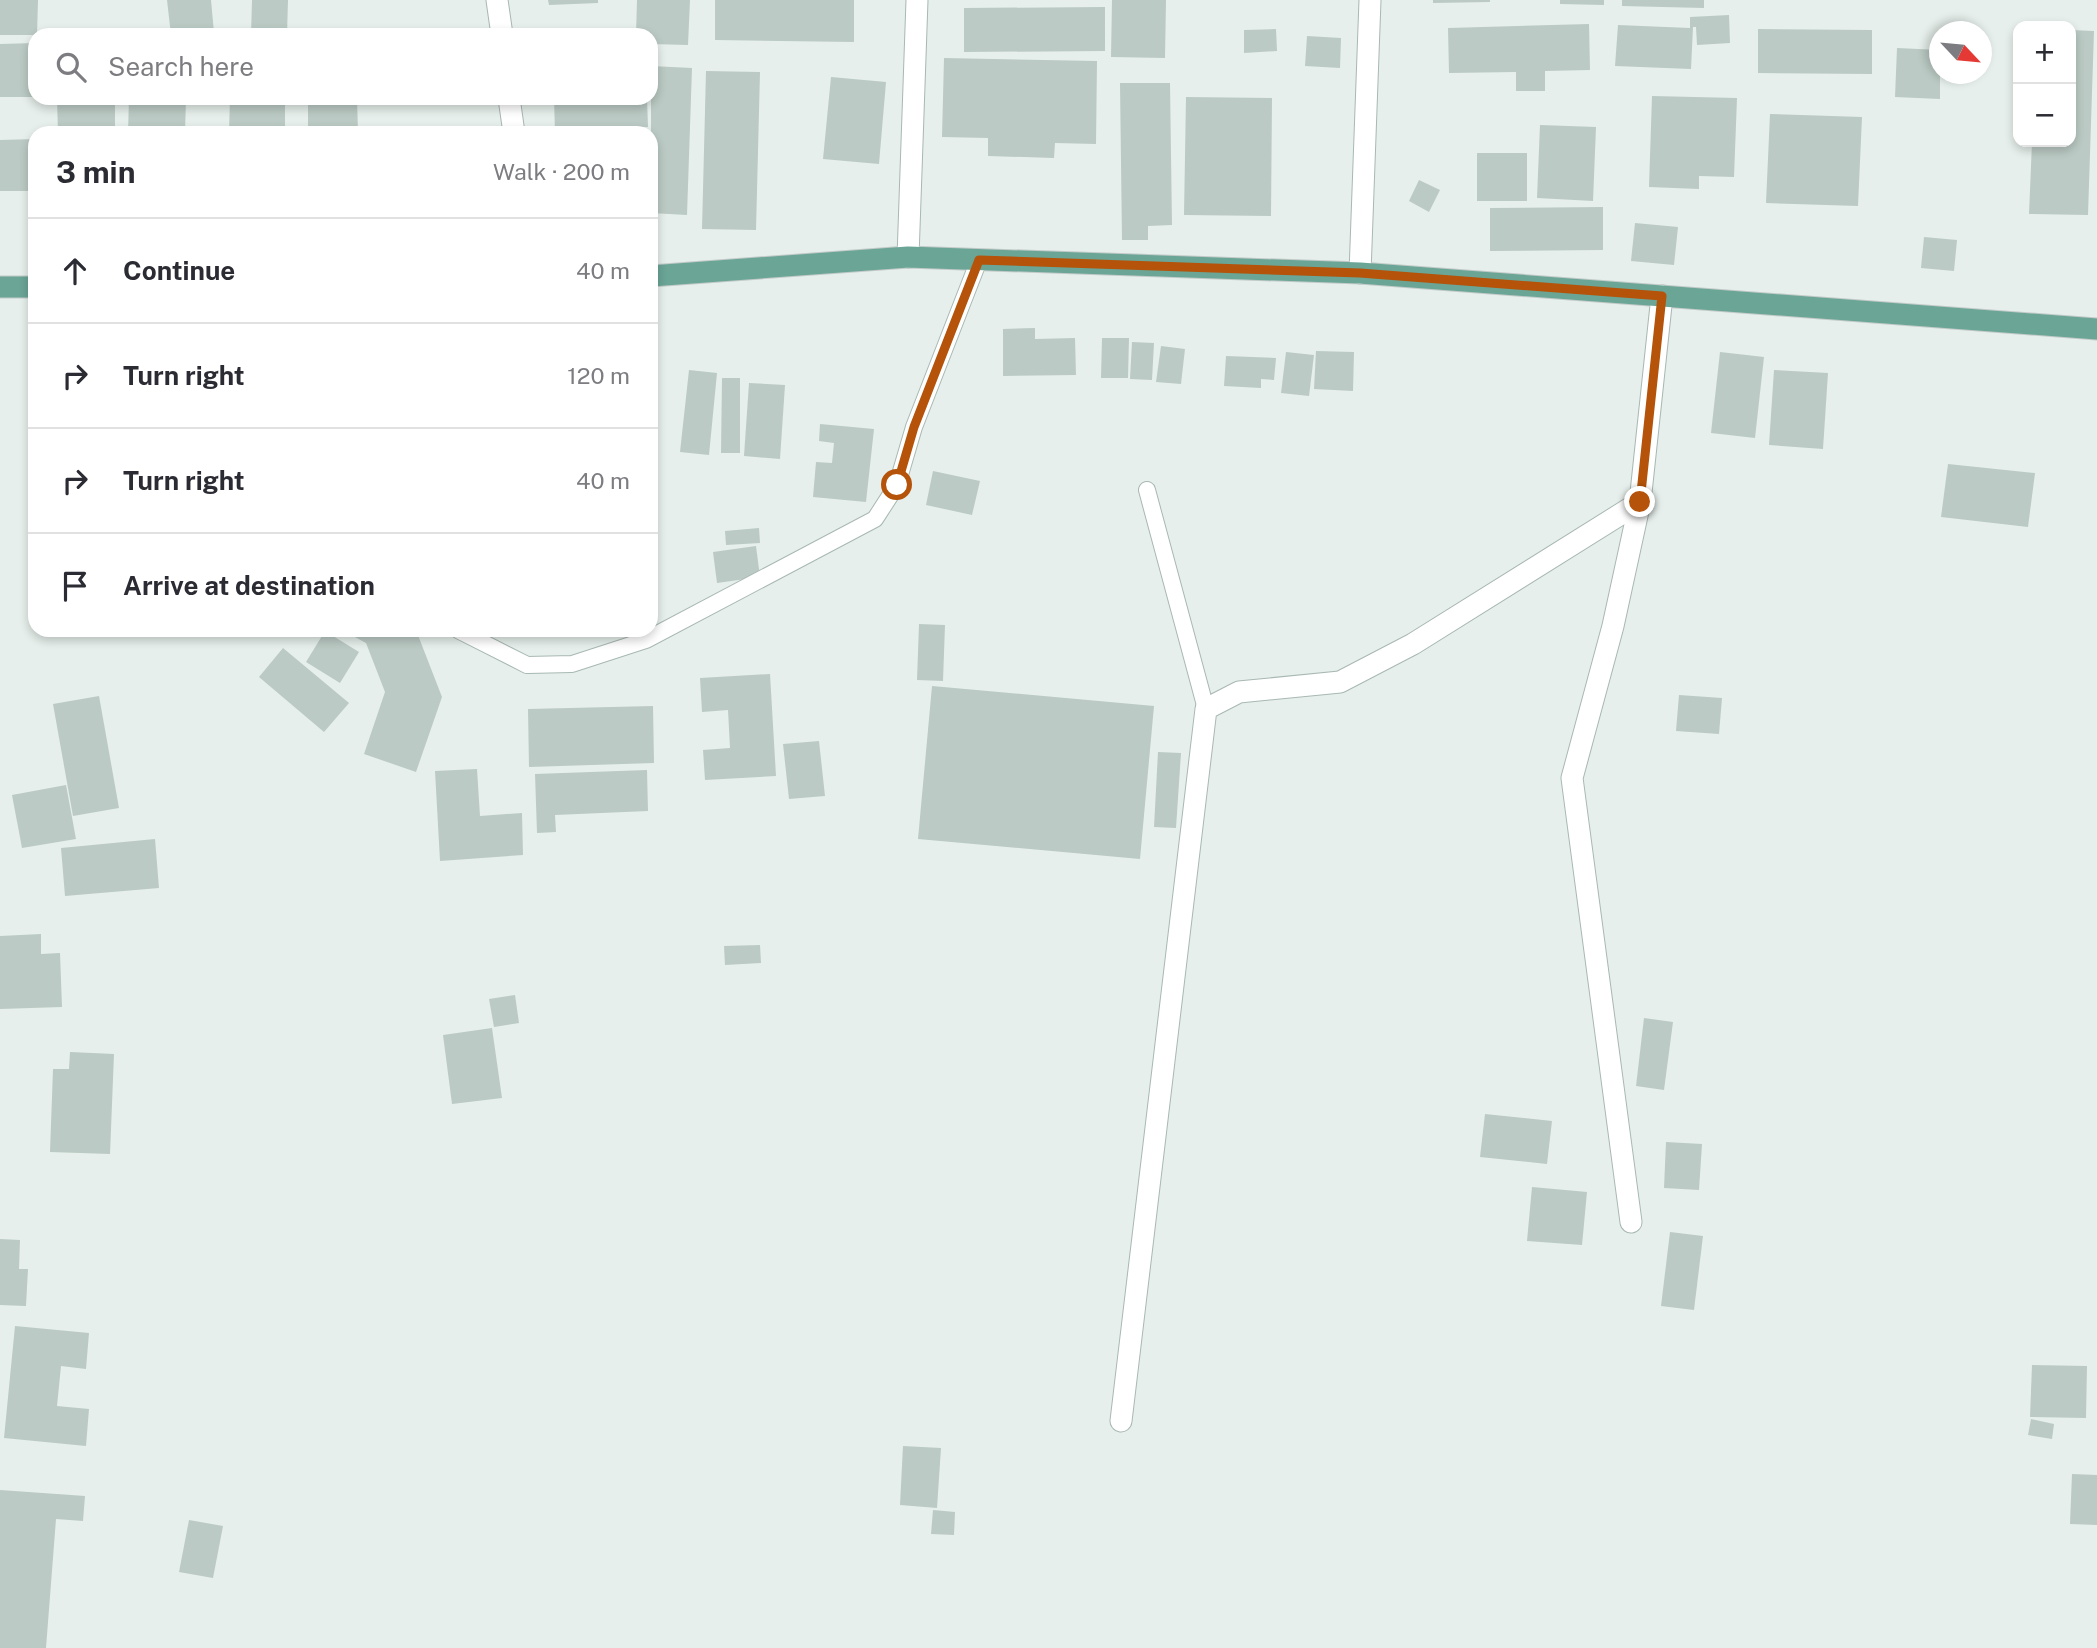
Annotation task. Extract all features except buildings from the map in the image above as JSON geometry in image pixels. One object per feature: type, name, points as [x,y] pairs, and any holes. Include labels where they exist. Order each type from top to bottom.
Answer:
[{"type":"main road","points":[[658,275],[908,257],[1360,273],[2097,329]]},
{"type":"main road","points":[[0,287],[28,287]]},
{"type":"street","points":[[497,0],[501,28]]},
{"type":"street","points":[[908,257],[917,0]]},
{"type":"street","points":[[1360,273],[1370,0]]},
{"type":"street","points":[[510,105],[513,126]]},
{"type":"street","points":[[1632,1222],[1572,778],[1613,626],[1640,502],[1662,296]]},
{"type":"street","points":[[1121,1422],[1206,709],[1239,692],[1340,682],[1413,644],[1640,502]]},
{"type":"lane","points":[[658,634],[875,519],[897,485],[914,427],[979,260]]},
{"type":"lane","points":[[1147,490],[1206,709]]},
{"type":"lane","points":[[472,637],[527,665],[572,664],[652,637]]},
{"type":"route","points":[[897,485],[914,427],[979,260],[1360,273],[1662,296],[1640,502]]}]
